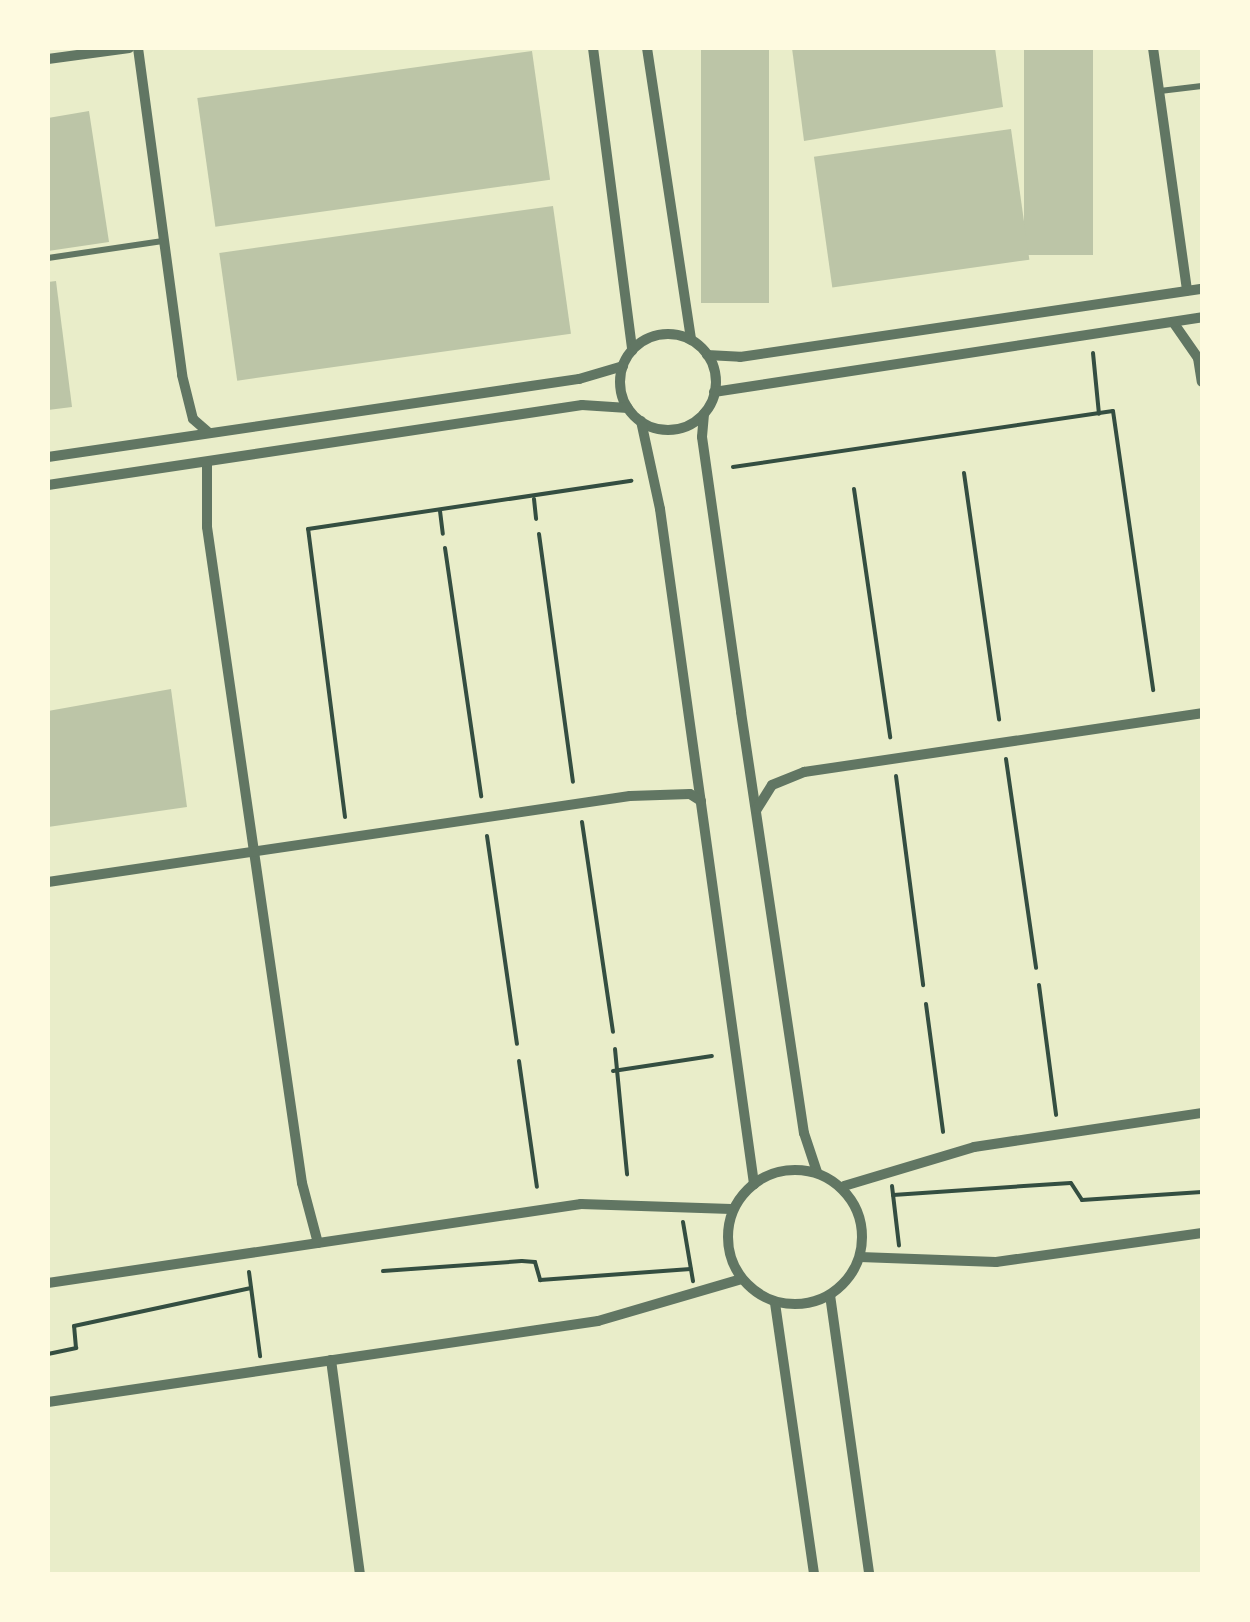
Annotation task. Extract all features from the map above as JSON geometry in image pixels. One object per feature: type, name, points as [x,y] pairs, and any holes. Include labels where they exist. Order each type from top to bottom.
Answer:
[{"type":"street","points":[[48,59],[129,48]]},
{"type":"street","points":[[138,48],[182,375],[193,419],[209,433]]},
{"type":"street","points":[[592,48],[632,350]]},
{"type":"street","points":[[646,48],[691,340]]},
{"type":"street","points":[[1153,48],[1187,291]]},
{"type":"street","points":[[707,355],[754,355],[1202,289]]},
{"type":"street","points":[[714,392],[1202,317]]},
{"type":"street","points":[[1174,322],[1198,358],[1202,382]]},
{"type":"street","points":[[704,414],[672,430],[642,421],[628,408],[620,385],[623,366],[632,350],[662,334],[691,340],[707,355],[714,392],[704,414],[702,437],[804,1132],[817,1172]]},
{"type":"street","points":[[48,457],[579,379],[623,366]]},
{"type":"street","points":[[48,485],[582,405],[628,408]]},
{"type":"street","points":[[642,421],[701,801],[754,1184]]},
{"type":"street","points":[[206,462],[207,527],[302,1183],[318,1243]]},
{"type":"street","points":[[756,810],[772,785],[804,772],[1202,714]]},
{"type":"street","points":[[48,882],[661,792],[701,801]]},
{"type":"street","points":[[844,1186],[974,1147],[1202,1113]]},
{"type":"street","points":[[787,1170],[817,1172],[844,1186],[862,1230],[860,1257],[830,1296],[803,1305],[776,1302],[742,1278],[728,1244],[731,1209],[754,1184],[787,1170]]},
{"type":"street","points":[[48,1282],[581,1204],[731,1209]]},
{"type":"street","points":[[860,1257],[996,1262],[1202,1233]]},
{"type":"street","points":[[48,1402],[598,1321],[742,1278]]},
{"type":"street","points":[[830,1296],[869,1574]]},
{"type":"street","points":[[776,1302],[814,1574]]},
{"type":"street","points":[[332,1360],[360,1574]]},
{"type":"lane","points":[[1160,91],[1202,86]]},
{"type":"lane","points":[[48,258],[164,241]]},
{"type":"path","points":[[1092,353],[1099,414]]},
{"type":"path","points":[[734,467],[1112,412],[1154,690]]},
{"type":"path","points":[[964,473],[999,720]]},
{"type":"path","points":[[345,817],[308,529],[631,481]]},
{"type":"path","points":[[854,489],[890,736]]},
{"type":"path","points":[[534,498],[536,519]]},
{"type":"path","points":[[440,511],[443,534]]},
{"type":"path","points":[[539,534],[574,782]]},
{"type":"path","points":[[445,548],[481,796]]},
{"type":"path","points":[[1006,759],[1036,968]]},
{"type":"path","points":[[896,776],[923,985]]},
{"type":"path","points":[[582,822],[613,1032]]},
{"type":"path","points":[[487,836],[516,1044]]},
{"type":"path","points":[[1039,985],[1056,1116]]},
{"type":"path","points":[[926,1004],[943,1132]]},
{"type":"path","points":[[615,1049],[613,1071],[627,1174]]},
{"type":"path","points":[[613,1071],[712,1056]]},
{"type":"path","points":[[519,1061],[537,1187]]},
{"type":"path","points":[[893,1195],[1071,1183],[1082,1200],[1202,1192]]},
{"type":"path","points":[[892,1184],[900,1251]]},
{"type":"path","points":[[682,1217],[693,1281]]},
{"type":"path","points":[[383,1271],[522,1261],[536,1262],[540,1280],[691,1269]]},
{"type":"path","points":[[248,1272],[260,1361]]},
{"type":"path","points":[[48,1354],[76,1348],[74,1326],[251,1288]]},
{"type":"building","points":[[701,48],[769,48],[769,303],[701,303]]},
{"type":"building","points":[[792,48],[995,48],[1003,107],[804,141]]},
{"type":"building","points":[[1024,48],[1093,48],[1093,255],[1024,255]]},
{"type":"building","points":[[532,51],[550,180],[215,227],[197,98]]},
{"type":"building","points":[[89,111],[109,242],[48,251],[48,118]]},
{"type":"building","points":[[1011,129],[1029,260],[832,287],[814,157]]},
{"type":"building","points":[[553,206],[571,334],[237,381],[219,253]]},
{"type":"building","points":[[56,281],[72,407],[48,410],[48,282]]},
{"type":"building","points":[[171,689],[187,807],[48,827],[48,711]]}]
